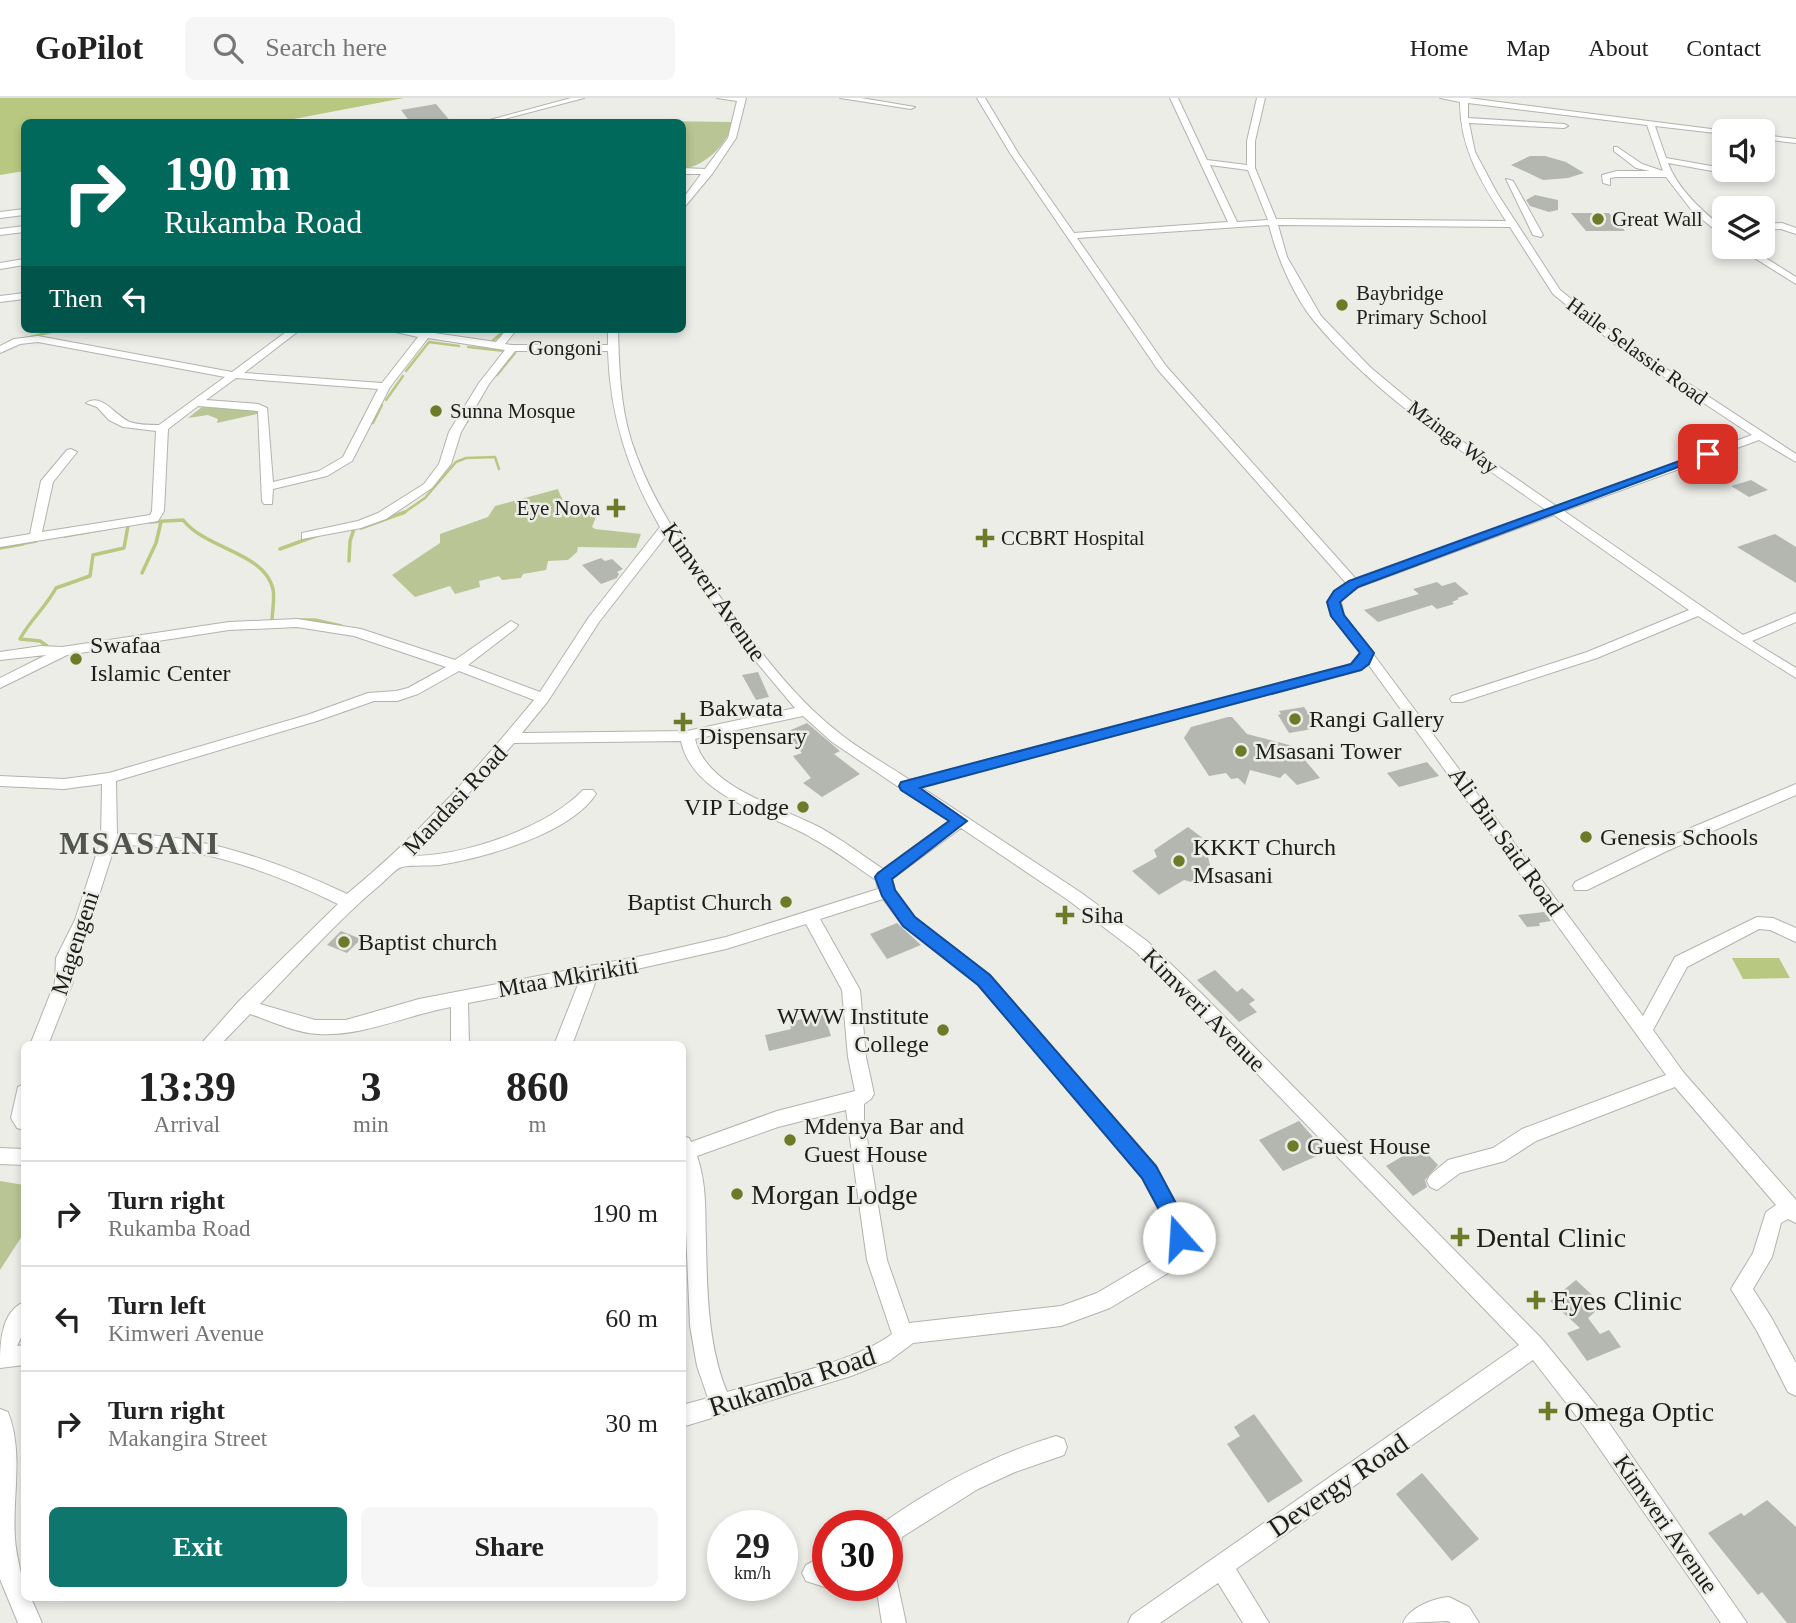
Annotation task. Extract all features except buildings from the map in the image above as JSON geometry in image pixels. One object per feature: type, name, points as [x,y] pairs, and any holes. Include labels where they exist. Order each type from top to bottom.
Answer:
[{"type":"street","points":[[498,119],[580,98]]},
{"type":"street","points":[[686,202],[732,138],[742,98],[721,98]]},
{"type":"street","points":[[844,98],[911,107]]},
{"type":"street","points":[[981,98],[1014,153],[1163,368],[1354,584],[1759,436]]},
{"type":"street","points":[[1174,98],[1234,225]]},
{"type":"street","name":"Mzinga Way","points":[[1261,98],[1251,141],[1251,168],[1273,222],[1282,257],[1317,318],[1366,369],[1439,430],[1742,640],[1796,674]]},
{"type":"street","points":[[1444,98],[1712,130]]},
{"type":"street","name":"Haile Selassie Road","points":[[1464,99],[1464,120],[1471,152],[1556,292],[1580,314],[1796,459]]},
{"type":"street","points":[[1464,120],[1564,126]]},
{"type":"street","points":[[1650,122],[1667,173],[1696,210],[1712,223]]},
{"type":"street","points":[[1775,139],[1796,141]]},
{"type":"street","points":[[1617,149],[1641,166],[1667,173]]},
{"type":"street","points":[[1664,160],[1712,169]]},
{"type":"street","points":[[1203,162],[1251,168]]},
{"type":"street","points":[[686,171],[709,172]]},
{"type":"street","points":[[1607,183],[1604,178],[1615,174],[1667,173]]},
{"type":"street","points":[[1509,181],[1538,235]]},
{"type":"street","points":[[0,215],[21,212]]},
{"type":"street","points":[[1072,236],[1273,222],[1513,224]]},
{"type":"street","points":[[1775,226],[1796,230]]},
{"type":"street","points":[[0,232],[21,229]]},
{"type":"street","points":[[1761,259],[1796,281]]},
{"type":"street","points":[[0,266],[21,262]]},
{"type":"street","points":[[0,299],[21,296]]},
{"type":"street","points":[[91,403],[100,404],[114,421],[145,429],[162,428],[291,333]]},
{"type":"street","points":[[408,333],[498,346]]},
{"type":"street","name":"Gongoni","points":[[498,346],[509,333]]},
{"type":"street","name":"Kimweri Avenue","points":[[613,333],[614,391],[628,446],[648,494],[688,563],[751,652],[804,711],[837,739],[1074,896],[1141,946],[1318,1121],[1535,1346],[1592,1418],[1735,1623]]},
{"type":"street","points":[[266,487],[323,474],[348,459],[385,386],[424,336]]},
{"type":"street","points":[[0,350],[18,341],[38,339],[233,375],[385,386]]},
{"type":"street","name":"Gongoni","points":[[498,346],[613,348]]},
{"type":"street","points":[[306,536],[361,524],[382,516],[428,486],[445,464],[455,432],[484,383],[512,348]]},
{"type":"street","points":[[195,403],[263,410],[268,501]]},
{"type":"street","points":[[0,543],[150,519],[158,511],[162,428]]},
{"type":"street","points":[[36,537],[47,481],[71,452]]},
{"type":"street","name":"Mandasi Road","points":[[213,1041],[349,902],[398,860],[512,738],[543,698],[594,620],[667,526]]},
{"type":"street","name":"Ali Bin Said Road","points":[[1354,584],[1339,594],[1334,602],[1338,616],[1678,1078],[1793,1211]]},
{"type":"street","points":[[1457,699],[1592,655],[1700,610]]},
{"type":"street","points":[[1742,640],[1796,617]]},
{"type":"street","points":[[0,656],[41,650],[64,651],[229,626],[298,623],[356,632],[543,698]]},
{"type":"street","points":[[0,781],[64,784],[109,778],[312,718],[373,696],[397,696],[413,691],[457,666],[511,625]]},
{"type":"street","points":[[0,684],[64,651]]},
{"type":"street","points":[[906,786],[1340,673],[1356,667],[1364,661],[1367,653]]},
{"type":"street","points":[[512,738],[687,736],[804,711]]},
{"type":"street","name":"Rukamba Road","points":[[686,1415],[872,1359],[887,1351],[903,1336],[916,1331],[1061,1316],[1083,1310],[1171,1260],[1179,1238],[1176,1222],[1149,1172],[984,980],[909,922],[885,884],[817,832],[746,800],[698,766],[688,747],[687,736]]},
{"type":"street","points":[[109,778],[108,840],[171,842],[216,853],[263,866],[349,902]]},
{"type":"street","name":"Ali Bin Said Road","points":[[1581,886],[1663,846],[1796,789]]},
{"type":"street","points":[[398,860],[414,864],[505,842],[576,809],[588,794]]},
{"type":"street","points":[[885,884],[960,821]]},
{"type":"street","name":"Magengeni","points":[[41,1041],[64,982],[64,958],[83,920],[108,840]]},
{"type":"street","name":"Mtaa Mkirikiti","points":[[245,1006],[297,1023],[330,1028],[365,1022],[419,1006],[591,973],[726,943],[811,918],[885,884]]},
{"type":"street","points":[[686,1155],[777,1119],[855,1100],[865,1094],[857,1057],[851,990],[811,918]]},
{"type":"street","points":[[1644,1030],[1681,962],[1757,923],[1773,924],[1796,936]]},
{"type":"street","points":[[565,1041],[591,973]]},
{"type":"street","points":[[459,998],[460,1041]]},
{"type":"street","points":[[1437,1181],[1455,1166],[1498,1155],[1530,1135],[1678,1078]]},
{"type":"street","points":[[855,1100],[855,1120],[864,1165],[873,1238],[903,1336]]},
{"type":"street","points":[[0,1156],[21,1157]]},
{"type":"street","points":[[686,1157],[694,1176],[702,1332],[709,1378],[720,1404]]},
{"type":"street","points":[[1793,1211],[1773,1219],[1762,1256],[1741,1290],[1764,1324],[1796,1385]]},
{"type":"street","points":[[0,1357],[21,1318]]},
{"type":"street","name":"Devergy Road","points":[[1140,1623],[1535,1346]]},
{"type":"street","points":[[0,1357],[21,1355]]},
{"type":"street","points":[[0,1420],[7,1438],[4,1461],[5,1555],[18,1597],[30,1623]]},
{"type":"street","points":[[903,1522],[932,1500],[1023,1456],[1056,1447]]},
{"type":"street","points":[[1220,1565],[1256,1623]]},
{"type":"street","points":[[890,1601],[894,1623]]},
{"type":"street","points":[[1415,1623],[1440,1609],[1449,1608],[1460,1612],[1467,1623]]},
{"type":"shaded area","points":[[0,98],[404,98],[294,119],[21,119],[21,172],[0,175]]},
{"type":"shaded area","points":[[686,121],[733,122],[721,146],[707,159],[686,168]]},
{"type":"shaded area","points":[[202,407],[258,410],[257,414],[217,423],[218,419],[208,415],[188,418]]},
{"type":"shaded area","points":[[558,489],[568,503],[587,505],[590,517],[596,517],[592,527],[595,529],[641,534],[636,548],[578,547],[577,552],[568,560],[548,561],[546,570],[523,574],[521,578],[502,580],[499,576],[479,581],[480,587],[455,594],[450,586],[415,597],[392,575],[440,543],[440,534],[488,517],[495,506]]},
{"type":"shaded area","points":[[1732,958],[1779,958],[1790,978],[1743,979]]},
{"type":"shaded area","points":[[0,1181],[21,1184],[21,1238],[0,1270]]},
{"type":"waterway","points":[[19,340],[46,333]]},
{"type":"waterway","points":[[490,343],[501,333]]},
{"type":"waterway","points":[[406,371],[429,342],[459,346]]},
{"type":"waterway","points":[[468,347],[505,351],[503,353]]},
{"type":"waterway","points":[[497,375],[515,353]]},
{"type":"waterway","points":[[386,400],[403,376]]},
{"type":"waterway","points":[[467,422],[481,397]]},
{"type":"waterway","points":[[373,423],[382,405]]},
{"type":"waterway","points":[[405,512],[425,498],[456,462],[466,458],[495,457],[499,469]]},
{"type":"waterway","points":[[360,526],[361,528],[405,512]]},
{"type":"waterway","points":[[149,522],[183,520],[193,530],[259,567],[268,577],[273,589],[272,622]]},
{"type":"waterway","points":[[142,573],[156,543],[161,522]]},
{"type":"waterway","points":[[65,536],[130,524]]},
{"type":"waterway","points":[[47,646],[40,641],[20,639],[56,588],[90,576],[93,555],[124,548],[128,526]]},
{"type":"waterway","points":[[349,561],[350,541],[355,526]]},
{"type":"waterway","points":[[280,549],[318,535]]},
{"type":"waterway","points":[[25,543],[36,541]]},
{"type":"waterway","points":[[0,548],[23,544]]},
{"type":"waterway","points":[[299,620],[315,620],[341,626]]},
{"type":"place","name":"Great Wall","points":[[1598,219]]},
{"type":"place","name":"Baybridge Primary School","points":[[1342,305]]},
{"type":"place","name":"Sunna Mosque","points":[[436,411]]},
{"type":"place","name":"Eye Nova","points":[[616,508]]},
{"type":"place","name":"CCBRT Hospital","points":[[985,538]]},
{"type":"place","name":"Swafaa Islamic Center","points":[[76,659]]},
{"type":"place","name":"Rangi Gallery","points":[[1295,719]]},
{"type":"place","name":"Bakwata Dispensary","points":[[683,722]]},
{"type":"place","name":"Msasani Tower","points":[[1241,751]]},
{"type":"place","name":"VIP Lodge","points":[[803,807]]},
{"type":"place","name":"Genesis Schools","points":[[1586,837]]},
{"type":"place","name":"KKKT Church Msasani","points":[[1179,861]]},
{"type":"place","name":"Baptist Church","points":[[786,902]]},
{"type":"place","name":"Siha","points":[[1065,915]]},
{"type":"place","name":"Baptist church","points":[[344,942]]},
{"type":"place","name":"WWW Institute College","points":[[943,1030]]},
{"type":"place","name":"Mdenya Bar and Guest House","points":[[790,1140]]},
{"type":"place","name":"Guest House","points":[[1293,1146]]},
{"type":"place","name":"Morgan Lodge","points":[[737,1194]]},
{"type":"place","name":"Dental Clinic","points":[[1460,1237]]},
{"type":"place","name":"Eyes Clinic","points":[[1536,1300]]},
{"type":"place","name":"Omega Optic","points":[[1548,1411]]},
{"type":"district","name":"MSASANI","points":[[140,843]]},
{"type":"route","points":[[1179,1238],[1176,1222],[1149,1172],[1106,1124],[1092,1104],[984,980],[909,922],[887,892],[883,877],[926,843],[960,821],[906,786],[1356,667],[1364,661],[1367,653],[1338,616],[1334,602],[1339,594],[1354,584],[1708,454]]}]
